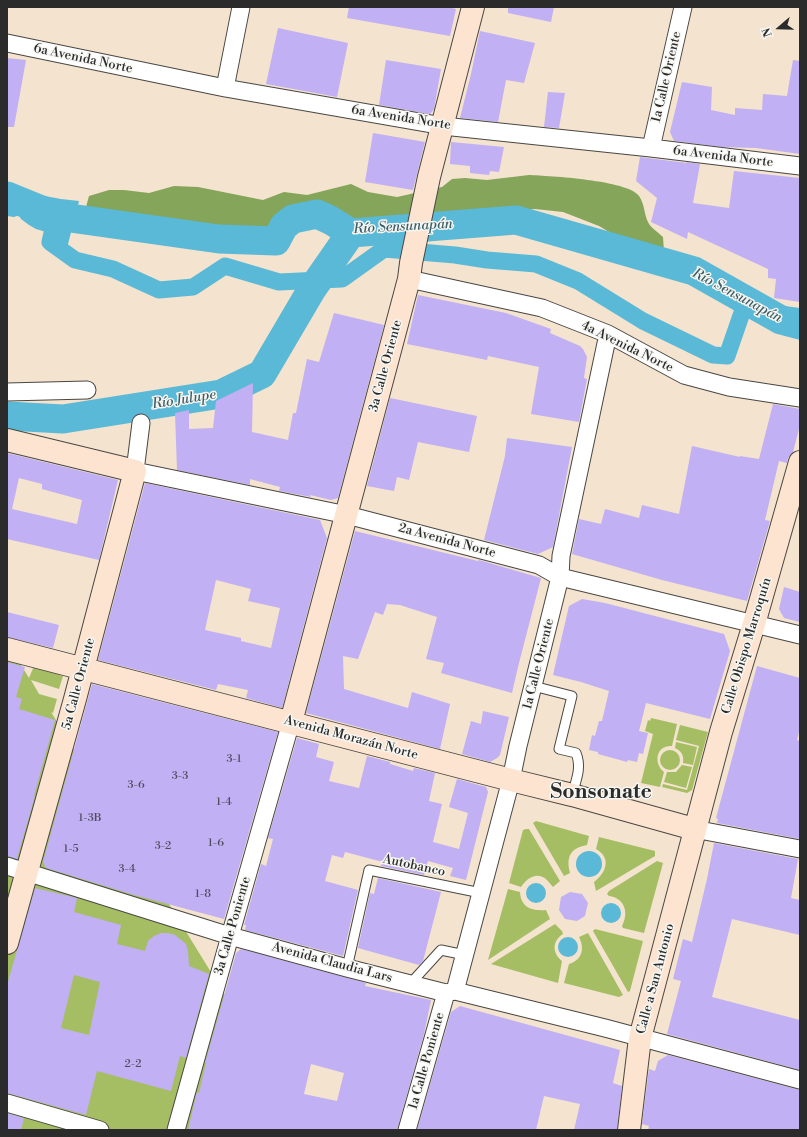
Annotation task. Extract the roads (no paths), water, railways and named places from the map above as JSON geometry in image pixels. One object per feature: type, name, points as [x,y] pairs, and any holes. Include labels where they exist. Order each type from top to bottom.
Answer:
[{"type":"main road","name":"3a Calle Oriente","points":[[291,722],[347,515],[410,271],[429,176],[473,7]]},
{"type":"main road","points":[[7,440],[135,471]]},
{"type":"main road","name":"Calle Obispo Marroquín","points":[[694,829],[800,462]]},
{"type":"main road","name":"5a Calle Oriente","points":[[7,944],[28,873],[135,471]]},
{"type":"main road","name":"Avenida Morazán Norte","points":[[7,649],[572,795],[694,829]]},
{"type":"main road","name":"Calle a San Antonio","points":[[630,1130],[640,1038],[666,943],[694,829]]},
{"type":"street","points":[[225,88],[241,7]]},
{"type":"street","name":"1a Calle Oriente","points":[[651,148],[682,7]]},
{"type":"street","name":"6a Avenida Norte","points":[[7,43],[225,88],[443,126],[651,148],[800,166]]},
{"type":"street","name":"4a Avenida Norte","points":[[410,271],[542,308],[608,334],[684,375],[729,387],[800,398]]},
{"type":"street","name":"1a Calle Oriente","points":[[450,992],[465,955],[511,780],[560,576],[561,556],[608,334]]},
{"type":"street","points":[[7,392],[87,390]]},
{"type":"street","name":"5a Calle Oriente","points":[[135,471],[141,423]]},
{"type":"street","name":"2a Avenida Norte","points":[[135,471],[347,515],[539,565],[560,576],[800,635]]},
{"type":"street","name":"3a Calle Poniente","points":[[176,1130],[291,722]]},
{"type":"street","points":[[694,829],[800,849]]},
{"type":"street","name":"Avenida Claudia Lars","points":[[7,866],[230,936],[346,968],[640,1038],[800,1080]]},
{"type":"street","name":"1a Calle Poniente","points":[[407,1130],[450,992]]},
{"type":"street","points":[[7,1103],[100,1130]]},
{"type":"lane","points":[[533,686],[572,696],[559,749],[576,753],[579,760],[580,767],[572,795]]},
{"type":"lane","name":"Autobanco","points":[[346,968],[369,870],[481,894]]},
{"type":"lane","points":[[410,984],[441,950],[465,955]]},
{"type":"water","points":[[7,192],[11,194],[34,194],[79,201],[67,248],[46,232],[29,225],[21,219],[19,215],[14,217],[7,216]]},
{"type":"water","points":[[762,303],[800,308],[800,335],[769,328],[758,307]]},
{"type":"water","points":[[589,851],[598,855],[602,864],[598,873],[589,877],[580,873],[576,864],[580,855]]},
{"type":"water","points":[[532,883],[540,883],[546,889],[546,897],[540,903],[532,903],[526,897],[526,889]]},
{"type":"water","points":[[607,903],[615,903],[621,909],[621,917],[615,923],[607,923],[601,917],[601,909]]},
{"type":"water","points":[[564,937],[572,937],[578,943],[578,951],[572,957],[564,957],[558,951],[558,943]]},
{"type":"waterway","name":"Río Sensunapán","points":[[7,196],[56,216],[219,239],[276,241],[284,226],[293,219],[317,214],[351,233],[516,220],[694,271],[781,320],[800,325]]},
{"type":"waterway","points":[[56,216],[50,242],[75,260],[113,269],[159,290],[193,287],[225,266],[279,282],[342,279],[384,249],[536,264],[578,281],[643,321],[713,355],[727,356],[746,301]]},
{"type":"waterway","name":"Río Julupe","points":[[7,416],[63,419],[221,394],[262,374],[312,289],[351,233]]},
{"type":"district","name":"Sonsonate","points":[[601,793]]}]
